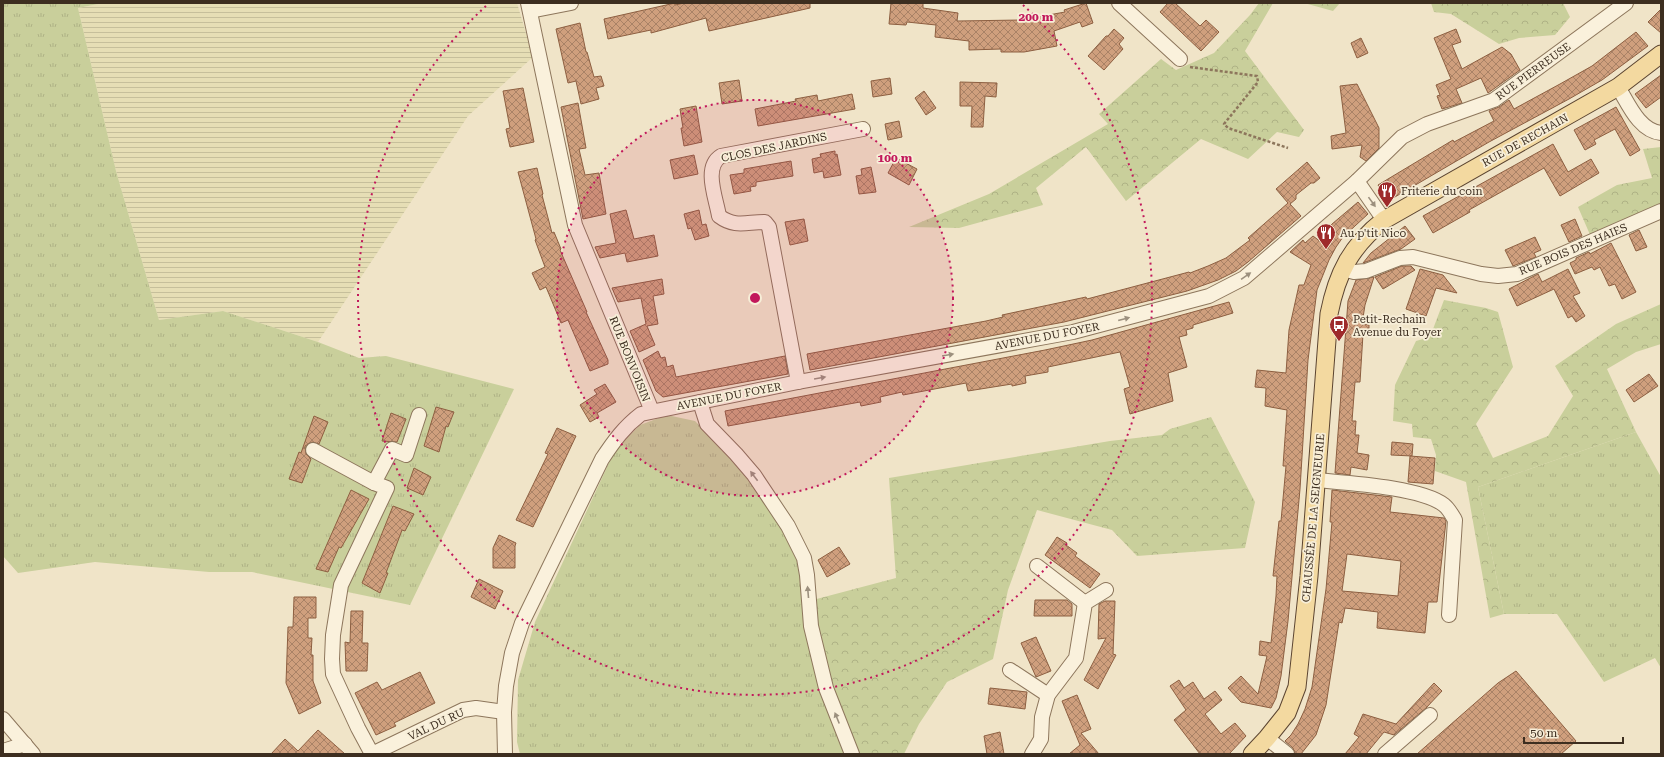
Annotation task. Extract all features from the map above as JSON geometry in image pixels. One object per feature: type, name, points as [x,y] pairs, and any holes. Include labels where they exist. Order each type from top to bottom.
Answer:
[{"type":"main road","name":"RUE DE RECHAIN","points":[[1343,269],[1356,246],[1365,236],[1384,220],[1618,87],[1661,54]]},
{"type":"main road","name":"CHAUSSÉE DE LA SEIGNEURIE","points":[[1252,754],[1287,713],[1297,687],[1309,576],[1329,314],[1336,283],[1343,269]]},
{"type":"street","points":[[529,7],[571,3]]},
{"type":"street","points":[[1119,3],[1180,59]]},
{"type":"street","name":"RUE PIERREUSE","points":[[1357,181],[1402,137],[1427,124],[1494,100],[1626,3]]},
{"type":"street","name":"RUE BONVOISIN","points":[[505,754],[504,712],[506,686],[512,653],[522,622],[602,460],[616,437],[641,414],[652,411],[575,225],[529,7]]},
{"type":"street","points":[[1618,87],[1642,124],[1661,133]]},
{"type":"street","name":"CLOS DES JARDINS","points":[[798,382],[769,227],[765,222],[736,224],[727,222],[719,216],[712,176],[712,166],[715,160],[721,156],[864,129]]},
{"type":"street","points":[[1357,181],[1384,220]]},
{"type":"street","name":"AVENUE DU FOYER","points":[[652,411],[798,382],[1073,332],[1210,296],[1244,278],[1357,181]]},
{"type":"street","name":"RUE BOIS DES HAIES","points":[[1343,269],[1354,272],[1366,271],[1400,258],[1413,257],[1481,274],[1498,276],[1517,274],[1661,211]]},
{"type":"street","points":[[700,402],[706,424],[736,454],[754,476],[788,526],[804,558],[807,575],[811,626],[826,688],[852,754]]},
{"type":"street","points":[[374,483],[392,449],[406,455],[419,415]]},
{"type":"street","points":[[313,450],[374,483],[387,488],[341,586],[333,634],[333,674],[372,754]]},
{"type":"street","points":[[1316,480],[1395,489],[1427,497],[1444,505],[1455,520],[1448,615]]},
{"type":"street","points":[[1037,566],[1085,602]]},
{"type":"street","points":[[1085,602],[1106,590]]},
{"type":"street","points":[[1032,754],[1041,739],[1042,717],[1048,695],[1076,658],[1085,602]]},
{"type":"street","points":[[1010,670],[1048,695]]},
{"type":"street","name":"VAL DU RU","points":[[372,754],[463,710],[476,708],[504,712]]},
{"type":"street","points":[[1385,754],[1430,715]]},
{"type":"street","points":[[3,719],[29,749]]},
{"type":"street","points":[[1267,738],[1287,754]]},
{"type":"street","points":[[3,751],[29,749]]},
{"type":"path","points":[[1180,59],[1190,67],[1256,76],[1258,82],[1224,124],[1228,128],[1288,148]]},
{"type":"shaded area","points":[[103,3],[517,3],[533,57],[468,116],[318,342],[223,311],[159,320],[116,171],[78,8]]},
{"type":"green space","points":[[3,3],[103,3],[78,8],[116,171],[159,320],[223,311],[318,342],[359,358],[386,356],[514,389],[410,605],[252,572],[209,572],[95,562],[18,573],[3,556]]},
{"type":"green space","points":[[1259,3],[1273,3],[1245,51],[1304,130],[1299,137],[1277,132],[1248,159],[1201,139],[1126,201],[1086,147],[1036,188],[1043,205],[959,228],[909,227],[989,194],[1108,124],[1099,114],[1161,59],[1176,70],[1214,53],[1250,15]]},
{"type":"green space","points":[[1304,3],[1340,3],[1333,11]]},
{"type":"green space","points":[[1431,3],[1563,3],[1570,17],[1555,35],[1519,38],[1499,44],[1451,14],[1434,12]]},
{"type":"green space","points":[[1661,147],[1661,206],[1591,237],[1578,207],[1617,185],[1652,178],[1643,149]]},
{"type":"green space","points":[[1444,300],[1486,308],[1498,312],[1513,367],[1476,424],[1493,458],[1548,436],[1573,396],[1555,366],[1616,324],[1661,304],[1661,344],[1636,352],[1607,369],[1636,432],[1478,487],[1504,614],[1490,618],[1466,482],[1435,471],[1436,455],[1431,439],[1413,437],[1412,424],[1393,421],[1395,385],[1416,341],[1430,337]]},
{"type":"green space","points":[[667,415],[695,421],[757,483],[792,543],[809,601],[848,754],[520,754],[517,742],[518,680],[535,622],[615,450],[640,425]]},
{"type":"green space","points":[[1211,417],[1255,502],[1245,548],[1137,556],[1112,530],[1037,510],[1008,590],[993,659],[947,682],[919,724],[904,754],[848,754],[809,601],[896,578],[889,478],[1110,441],[1162,435],[1170,429]]},
{"type":"green space","points":[[1636,432],[1661,477],[1661,668],[1655,658],[1604,682],[1557,614],[1504,614],[1478,487]]},
{"type":"building","points":[[675,3],[675,5],[684,3],[810,3],[810,8],[709,31],[706,18],[651,33],[651,30],[608,39],[604,19]]},
{"type":"building","points":[[891,3],[923,3],[923,8],[958,13],[957,21],[1021,20],[1065,12],[1064,10],[1086,3],[1093,23],[1082,27],[1080,22],[1054,31],[1057,46],[1024,52],[1001,52],[1001,49],[969,50],[969,41],[935,37],[936,25],[907,22],[906,25],[889,24]]},
{"type":"building","points":[[1168,3],[1175,3],[1200,26],[1206,20],[1219,32],[1201,51],[1160,12]]},
{"type":"building","points":[[1661,9],[1661,33],[1648,22]]},
{"type":"building","points":[[580,23],[586,52],[594,77],[601,76],[604,86],[596,88],[599,99],[581,104],[576,81],[568,83],[556,29]]},
{"type":"building","points":[[1114,29],[1124,38],[1119,44],[1123,49],[1104,70],[1088,56]]},
{"type":"building","points":[[1456,29],[1461,42],[1452,45],[1462,69],[1502,47],[1511,54],[1520,70],[1488,93],[1481,78],[1456,89],[1462,103],[1442,109],[1437,96],[1440,95],[1436,85],[1451,79],[1434,38]]},
{"type":"building","points":[[1636,32],[1648,46],[1602,80],[1489,142],[1388,201],[1378,185],[1453,140],[1454,142],[1494,121],[1489,111],[1499,107],[1509,100],[1514,109],[1592,66]]},
{"type":"building","points":[[1361,38],[1368,53],[1357,58],[1351,43]]},
{"type":"building","points":[[1661,75],[1661,97],[1646,108],[1635,94]]},
{"type":"building","points":[[890,78],[892,94],[873,97],[871,81]]},
{"type":"building","points":[[739,80],[742,101],[722,104],[719,83]]},
{"type":"building","points":[[960,82],[997,83],[996,97],[985,96],[983,127],[971,127],[972,106],[960,106]]},
{"type":"building","points":[[1357,84],[1379,128],[1379,148],[1366,161],[1360,157],[1362,145],[1332,149],[1331,136],[1346,133],[1340,86]]},
{"type":"building","points":[[523,88],[534,142],[510,147],[506,129],[510,128],[503,91]]},
{"type":"building","points":[[924,91],[936,108],[926,115],[915,98]]},
{"type":"building","points":[[852,94],[855,109],[758,126],[755,109],[796,101],[795,99],[817,95],[818,101]]},
{"type":"building","points":[[578,103],[586,148],[579,149],[585,175],[599,173],[606,214],[583,219],[561,107]]},
{"type":"building","points":[[696,106],[702,142],[684,146],[680,109]]},
{"type":"building","points":[[1616,107],[1640,150],[1630,156],[1615,129],[1594,140],[1596,144],[1585,150],[1574,130]]},
{"type":"building","points":[[899,121],[902,137],[888,140],[885,124]]},
{"type":"building","points":[[1553,144],[1568,172],[1591,159],[1599,173],[1560,196],[1544,168],[1469,210],[1470,212],[1433,233],[1423,216]]},
{"type":"building","points":[[835,151],[835,155],[837,154],[841,175],[824,178],[823,171],[814,173],[812,159],[821,157],[820,154]]},
{"type":"building","points":[[694,155],[698,174],[674,179],[670,160]]},
{"type":"building","points":[[896,158],[917,169],[909,185],[888,173]]},
{"type":"building","points":[[791,161],[793,176],[756,182],[756,186],[750,187],[751,191],[734,194],[730,175],[744,173],[744,169]]},
{"type":"building","points":[[1307,162],[1320,178],[1296,195],[1296,199],[1290,204],[1301,216],[1248,262],[1236,271],[1218,280],[1187,291],[1064,322],[810,370],[807,354],[986,321],[1003,317],[1002,315],[1086,297],[1087,299],[1189,272],[1190,273],[1208,266],[1226,258],[1250,240],[1248,238],[1288,203],[1276,189]]},
{"type":"building","points":[[871,167],[876,192],[859,194],[856,176],[862,175],[861,169]]},
{"type":"building","points":[[537,168],[552,233],[554,232],[586,312],[608,360],[608,364],[590,371],[568,320],[561,323],[546,287],[540,290],[532,273],[545,267],[535,240],[536,239],[518,172]]},
{"type":"building","points":[[1358,202],[1368,214],[1343,237],[1336,247],[1317,290],[1308,360],[1300,489],[1288,621],[1281,676],[1276,698],[1271,708],[1241,702],[1228,688],[1241,676],[1258,694],[1267,656],[1259,655],[1260,641],[1271,643],[1277,576],[1273,576],[1279,521],[1281,521],[1286,466],[1283,466],[1287,410],[1265,406],[1266,388],[1255,387],[1257,370],[1286,373],[1289,330],[1299,285],[1304,285],[1311,265],[1290,252],[1303,240],[1305,243],[1313,236],[1321,242],[1332,224]]},
{"type":"building","points":[[626,210],[634,239],[654,235],[658,256],[627,262],[625,253],[600,258],[595,247],[616,243],[610,214]]},
{"type":"building","points":[[699,210],[702,225],[706,224],[709,236],[695,240],[691,228],[688,229],[684,214]]},
{"type":"building","points":[[804,219],[808,241],[790,245],[785,222]]},
{"type":"building","points":[[1575,219],[1582,236],[1569,242],[1561,225]]},
{"type":"building","points":[[1405,226],[1415,239],[1401,249],[1363,263],[1371,253]]},
{"type":"building","points":[[1639,230],[1647,247],[1636,251],[1629,235]]},
{"type":"building","points":[[1535,237],[1541,250],[1534,253],[1536,257],[1513,266],[1505,250]]},
{"type":"building","points":[[1611,243],[1636,292],[1622,299],[1615,284],[1609,286],[1600,267],[1594,270],[1592,267],[1575,274],[1570,263],[1576,260],[1576,258],[1589,252],[1590,254]]},
{"type":"building","points":[[1402,266],[1411,266],[1415,270],[1383,289],[1375,277]]},
{"type":"building","points":[[1420,269],[1443,275],[1457,293],[1436,288],[1426,316],[1406,309]]},
{"type":"building","points":[[1568,269],[1580,293],[1573,296],[1585,316],[1576,322],[1572,316],[1568,318],[1554,289],[1517,306],[1509,289],[1538,274],[1542,282]]},
{"type":"building","points":[[1374,277],[1365,305],[1362,324],[1369,325],[1369,335],[1363,334],[1360,382],[1355,382],[1352,421],[1356,421],[1355,435],[1359,435],[1357,453],[1369,455],[1367,470],[1351,467],[1350,475],[1335,473],[1348,301],[1356,280]]},
{"type":"building","points":[[662,279],[664,294],[653,296],[658,324],[647,326],[655,345],[639,352],[630,331],[646,324],[641,298],[618,302],[612,288]]},
{"type":"building","points":[[1229,302],[1233,313],[1193,325],[1193,328],[1186,330],[1187,335],[1179,337],[1187,367],[1168,373],[1173,401],[1130,414],[1124,389],[1130,387],[1120,352],[1048,367],[1048,372],[1025,376],[1026,383],[1012,386],[1012,384],[968,391],[966,383],[903,395],[902,392],[880,397],[881,402],[861,406],[860,402],[728,426],[725,411],[1092,340]]},
{"type":"building","points":[[658,351],[661,358],[665,357],[667,367],[673,365],[676,377],[785,356],[788,374],[663,397],[656,391],[643,360]]},
{"type":"building","points":[[1649,374],[1658,386],[1634,402],[1626,390]]},
{"type":"building","points":[[605,384],[616,402],[597,413],[599,417],[590,422],[580,405],[597,394],[594,390]]},
{"type":"building","points":[[436,407],[454,412],[448,427],[446,426],[439,452],[424,446]]},
{"type":"building","points":[[391,413],[406,419],[397,442],[382,441]]},
{"type":"building","points":[[314,416],[328,422],[319,444],[312,442],[305,446],[306,454],[311,459],[302,483],[289,479],[299,452],[301,453]]},
{"type":"building","points":[[557,428],[576,436],[533,527],[516,520],[548,454],[545,453]]},
{"type":"building","points":[[1392,442],[1413,444],[1412,456],[1391,455]]},
{"type":"building","points":[[1410,456],[1435,458],[1433,484],[1408,482]]},
{"type":"building","points":[[414,468],[431,477],[423,495],[407,488]]},
{"type":"building","points":[[351,490],[369,499],[341,548],[339,547],[328,572],[316,569]]},
{"type":"building","points":[[1332,490],[1392,497],[1390,512],[1444,518],[1446,521],[1437,602],[1428,602],[1425,633],[1377,628],[1378,612],[1345,608],[1342,623],[1339,622],[1326,705],[1316,735],[1301,754],[1295,754],[1293,748],[1285,741],[1298,724],[1305,709],[1312,687],[1326,589],[1332,522],[1330,522]],"holes":[[[1347,554],[1401,561],[1398,596],[1342,591]]]},
{"type":"building","points":[[393,506],[414,514],[405,531],[402,530],[380,593],[362,583]]},
{"type":"building","points":[[499,535],[516,543],[515,568],[493,568],[493,548]]},
{"type":"building","points":[[1057,537],[1067,543],[1066,545],[1077,553],[1075,556],[1100,574],[1090,588],[1045,555]]},
{"type":"building","points":[[839,547],[850,564],[827,577],[818,560]]},
{"type":"building","points":[[479,579],[503,591],[495,609],[471,597]]},
{"type":"building","points":[[294,597],[316,597],[316,618],[308,618],[308,638],[312,638],[311,655],[313,655],[313,681],[321,703],[299,714],[286,683],[288,627],[293,627]]},
{"type":"building","points":[[1035,600],[1067,600],[1072,604],[1072,616],[1034,616]]},
{"type":"building","points":[[1105,601],[1115,601],[1113,654],[1116,655],[1098,689],[1084,680],[1106,638],[1098,639],[1099,604]]},
{"type":"building","points":[[351,611],[363,611],[362,643],[368,643],[367,671],[346,671],[345,642],[350,643]]},
{"type":"building","points":[[1036,637],[1051,671],[1036,677],[1021,643]]},
{"type":"building","points":[[1516,671],[1576,741],[1561,754],[1417,754],[1498,683]]},
{"type":"building","points":[[420,672],[435,703],[394,723],[396,726],[376,735],[355,693],[377,682],[382,690]]},
{"type":"building","points":[[1179,680],[1184,688],[1193,682],[1204,699],[1215,691],[1222,700],[1205,714],[1221,734],[1235,723],[1246,736],[1229,754],[1200,754],[1174,720],[1186,710],[1170,686]]},
{"type":"building","points":[[1434,683],[1442,691],[1426,708],[1394,735],[1384,732],[1366,754],[1345,754],[1359,737],[1354,734],[1363,714],[1396,724]]},
{"type":"building","points":[[990,688],[1027,692],[1025,709],[988,704]]},
{"type":"building","points":[[1077,695],[1091,729],[1081,733],[1099,754],[1069,754],[1080,745],[1062,701]]},
{"type":"building","points":[[318,730],[345,754],[271,754],[285,739],[298,751]]},
{"type":"building","points":[[1000,732],[1004,754],[987,754],[984,736]]},
{"type":"place","name":"Friterie du coin","points":[[1387,208]]},
{"type":"place","name":"Au p'tit Nico","points":[[1326,250]]},
{"type":"place","name":"Petit-Rechain Avenue du Foyer","points":[[1339,342]]}]
